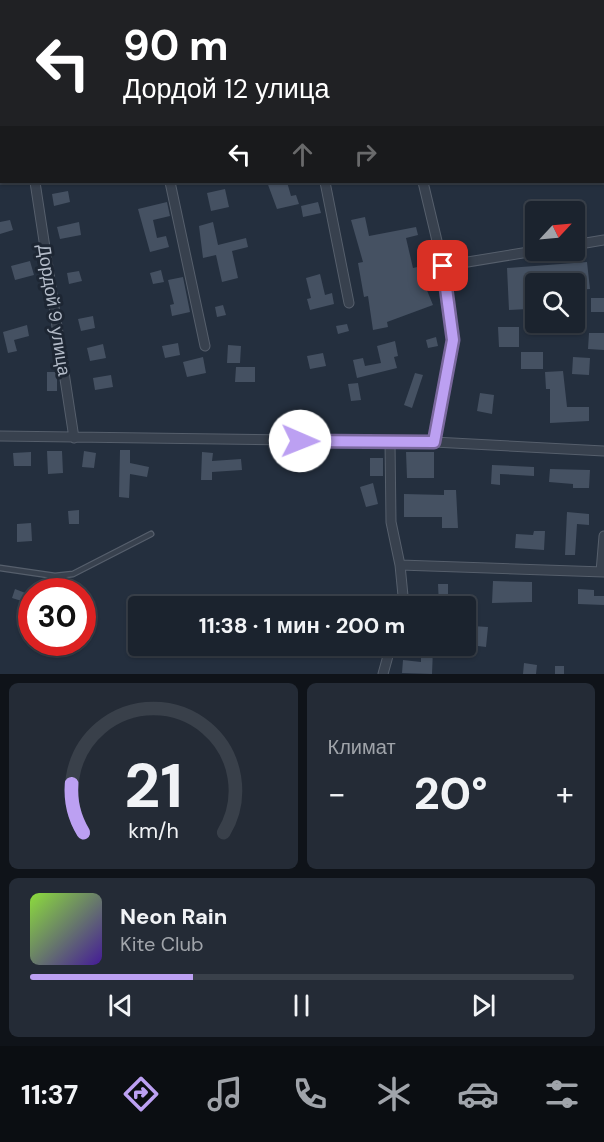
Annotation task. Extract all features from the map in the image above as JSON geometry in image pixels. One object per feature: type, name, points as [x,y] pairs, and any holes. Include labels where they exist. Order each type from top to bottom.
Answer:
[{"type":"street","name":"Дордой 9 улица","points":[[35,183],[74,438]]},
{"type":"street","points":[[170,183],[205,346]]},
{"type":"street","points":[[325,183],[349,303]]},
{"type":"street","points":[[423,183],[443,266],[453,340],[434,442]]},
{"type":"street","points":[[585,243],[604,240]]},
{"type":"street","points":[[443,266],[525,253]]},
{"type":"street","points":[[0,436],[434,442],[604,451]]},
{"type":"street","points":[[390,442],[391,522],[400,565],[403,596]]},
{"type":"street","points":[[400,565],[603,572],[604,536]]},
{"type":"street","points":[[383,674],[388,656]]},
{"type":"lane","points":[[0,567],[55,576],[73,574],[151,534]]},
{"type":"building","points":[[267,183],[287,183],[291,196],[296,195],[299,204],[277,209]]},
{"type":"building","points":[[225,189],[229,207],[211,211],[207,193]]},
{"type":"building","points":[[68,191],[70,202],[54,206],[52,194]]},
{"type":"building","points":[[167,202],[170,216],[153,220],[157,238],[166,236],[169,247],[150,252],[138,209]]},
{"type":"building","points":[[318,202],[321,213],[303,217],[301,206]]},
{"type":"building","points":[[365,217],[369,236],[416,227],[418,235],[406,238],[413,268],[422,266],[424,283],[433,305],[387,322],[388,327],[373,330],[368,296],[364,297],[358,263],[363,262],[351,220]]},
{"type":"building","points":[[10,220],[13,230],[0,234],[0,222]]},
{"type":"building","points":[[79,222],[81,235],[60,239],[57,227]]},
{"type":"building","points":[[213,222],[218,245],[246,238],[248,247],[232,251],[238,278],[222,282],[216,255],[203,258],[199,226]]},
{"type":"building","points":[[30,261],[34,275],[15,280],[11,266]]},
{"type":"building","points":[[587,262],[590,289],[585,289],[585,273],[525,273],[525,309],[509,310],[507,268]]},
{"type":"building","points":[[161,270],[164,282],[153,284],[150,273]]},
{"type":"building","points":[[79,271],[82,281],[69,284],[67,273]]},
{"type":"building","points":[[320,274],[325,295],[332,293],[334,304],[310,310],[307,299],[311,298],[306,278]]},
{"type":"building","points":[[183,277],[190,312],[172,316],[170,305],[174,304],[168,280]]},
{"type":"building","points":[[591,298],[604,298],[604,312],[591,312]]},
{"type":"building","points":[[223,305],[226,315],[217,317],[215,307]]},
{"type":"building","points":[[93,316],[95,328],[81,331],[78,319]]},
{"type":"building","points":[[347,324],[349,331],[338,334],[336,326]]},
{"type":"building","points":[[27,325],[29,336],[14,340],[17,351],[8,353],[3,332]]},
{"type":"building","points":[[498,327],[519,327],[519,347],[499,347]]},
{"type":"building","points":[[589,333],[604,333],[604,350],[588,349]]},
{"type":"building","points":[[436,337],[438,346],[428,348],[426,340]]},
{"type":"building","points":[[395,341],[398,356],[394,357],[397,368],[357,378],[353,360],[363,358],[365,366],[381,363],[377,346]]},
{"type":"building","points":[[178,343],[180,355],[165,358],[162,346]]},
{"type":"building","points":[[103,344],[106,358],[90,361],[87,348]]},
{"type":"building","points":[[228,345],[241,346],[240,363],[227,363]]},
{"type":"building","points":[[521,352],[543,352],[543,369],[521,369]]},
{"type":"building","points":[[323,353],[326,366],[310,369],[307,356]]},
{"type":"building","points":[[203,357],[206,373],[187,377],[183,362]]},
{"type":"building","points":[[573,357],[590,358],[589,375],[572,374]]},
{"type":"building","points":[[236,367],[255,367],[255,382],[235,382]]},
{"type":"building","points":[[563,371],[567,407],[589,407],[589,421],[550,423],[550,389],[546,389],[545,372]]},
{"type":"building","points":[[47,372],[57,372],[57,391],[47,391]]},
{"type":"building","points":[[415,373],[423,375],[412,408],[404,405]]},
{"type":"building","points":[[111,375],[113,387],[95,390],[93,378]]},
{"type":"building","points":[[358,383],[361,400],[351,401],[348,384]]},
{"type":"building","points":[[480,393],[494,395],[492,414],[477,411]]},
{"type":"building","points":[[120,450],[130,450],[130,463],[149,467],[147,477],[130,474],[129,498],[119,497]]},
{"type":"building","points":[[47,451],[62,451],[63,473],[48,474]]},
{"type":"building","points":[[84,451],[96,453],[94,468],[82,467]]},
{"type":"building","points":[[31,452],[31,466],[14,466],[13,453]]},
{"type":"building","points":[[202,452],[213,453],[212,461],[241,459],[242,470],[212,472],[212,480],[201,480]]},
{"type":"building","points":[[406,452],[434,452],[434,478],[407,478]]},
{"type":"building","points":[[370,458],[383,458],[383,476],[370,476]]},
{"type":"building","points":[[492,465],[534,467],[534,476],[500,474],[500,485],[491,484]]},
{"type":"building","points":[[550,469],[590,470],[589,488],[573,488],[573,484],[549,482]]},
{"type":"building","points":[[373,483],[378,504],[366,507],[360,487]]},
{"type":"building","points":[[444,490],[456,490],[458,528],[442,528],[442,517],[404,517],[404,494],[444,495]]},
{"type":"building","points":[[79,510],[79,524],[69,524],[68,511]]},
{"type":"building","points":[[567,512],[589,514],[589,525],[577,524],[575,555],[565,555]]},
{"type":"building","points":[[31,523],[32,541],[17,542],[17,524]]},
{"type":"building","points":[[534,531],[545,531],[544,550],[515,548],[516,534],[533,535]]},
{"type":"building","points":[[493,581],[532,582],[532,602],[492,603]]},
{"type":"building","points":[[438,584],[448,584],[448,596],[439,596]]},
{"type":"building","points":[[15,589],[18,590],[18,600],[12,598]]},
{"type":"building","points":[[578,589],[594,590],[594,596],[604,596],[604,605],[578,604]]},
{"type":"building","points":[[476,626],[488,627],[486,647],[476,646]]},
{"type":"building","points":[[421,656],[433,656],[432,674],[402,673],[403,660],[421,662]]},
{"type":"building","points":[[524,663],[537,665],[536,674],[523,674]]},
{"type":"building","points":[[555,666],[564,666],[564,674],[555,674]]},
{"type":"route","points":[[300,441],[434,442],[453,340],[443,266]]}]
